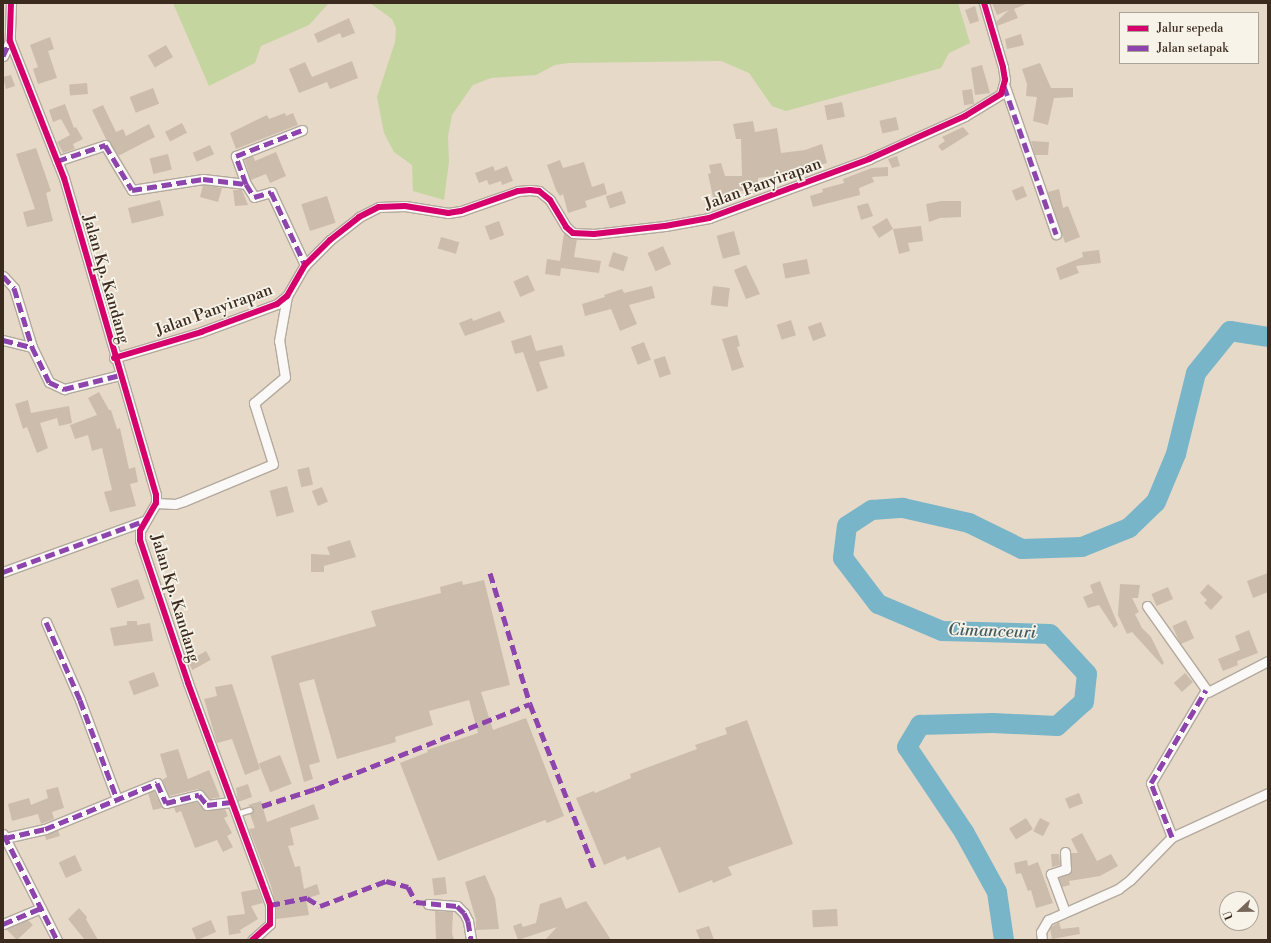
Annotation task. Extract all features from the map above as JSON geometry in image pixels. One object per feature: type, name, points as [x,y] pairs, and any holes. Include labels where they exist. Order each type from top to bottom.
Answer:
[{"type":"street","name":"Jalan Kp. Kandang","points":[[11,3],[10,41],[57,161],[114,358],[156,495],[156,503],[144,521],[140,540],[188,684],[270,905],[272,916],[266,928],[252,940]]},
{"type":"street","points":[[984,3],[1003,67],[1004,84],[1056,234]]},
{"type":"street","points":[[3,56],[10,41]]},
{"type":"street","name":"Jalan Panyirapan","points":[[114,358],[277,304],[287,296],[305,265],[330,240],[359,216],[379,207],[405,206],[448,213],[461,211],[518,191],[530,190],[545,195],[562,217],[566,228],[581,234],[665,226],[709,218],[869,159],[965,116],[1001,94],[1004,84]]},
{"type":"street","points":[[302,130],[236,156],[246,184],[254,197],[273,193],[305,265]]},
{"type":"street","points":[[57,161],[105,145],[132,190],[203,179],[246,184]]},
{"type":"street","points":[[3,276],[14,288],[32,347],[49,382],[64,389],[120,375]]},
{"type":"street","points":[[156,503],[175,504],[273,464],[254,403],[285,377],[279,341],[287,296]]},
{"type":"street","points":[[3,340],[32,347]]},
{"type":"street","points":[[3,572],[144,521]]},
{"type":"street","points":[[1147,606],[1206,690],[1210,692],[1268,661]]},
{"type":"street","points":[[46,622],[80,700],[117,799]]},
{"type":"street","points":[[1172,837],[1151,783],[1206,690]]},
{"type":"street","points":[[57,940],[4,836],[45,829],[157,783],[166,803],[199,795],[207,805],[231,802]]},
{"type":"street","points":[[1042,940],[1041,932],[1048,920],[1118,889],[1130,880],[1172,837],[1268,793]]},
{"type":"street","points":[[1065,852],[1066,869],[1051,874],[1065,912]]},
{"type":"street","points":[[428,904],[457,906],[468,921],[471,940]]},
{"type":"street","points":[[3,924],[41,908]]},
{"type":"lane","points":[[236,814],[249,810]]},
{"type":"green space","points":[[173,3],[329,3],[309,25],[261,46],[255,63],[209,86]]},
{"type":"green space","points":[[370,3],[958,3],[970,43],[949,53],[941,68],[786,111],[772,106],[749,73],[721,61],[569,63],[555,65],[536,75],[491,78],[473,85],[452,115],[448,136],[449,162],[444,200],[413,191],[412,165],[394,152],[384,133],[377,97],[395,42],[396,28],[392,19]]},
{"type":"building","points":[[992,3],[1026,4],[1014,9],[1018,18],[997,26],[996,22],[1009,10],[997,15]]},
{"type":"building","points":[[975,6],[979,21],[970,24],[965,10]]},
{"type":"building","points":[[349,18],[355,33],[342,38],[340,33],[318,43],[314,34]]},
{"type":"building","points":[[1021,34],[1024,45],[1007,49],[1005,39]]},
{"type":"building","points":[[50,37],[54,49],[48,51],[57,78],[38,84],[33,69],[38,67],[30,45]]},
{"type":"building","points":[[166,45],[173,57],[155,68],[148,56]]},
{"type":"building","points":[[352,61],[358,78],[330,89],[327,82],[299,93],[289,69],[305,62],[312,77]]},
{"type":"building","points":[[1040,63],[1051,88],[1073,88],[1073,97],[1054,98],[1048,125],[1033,121],[1037,97],[1026,96],[1027,84],[1022,69]]},
{"type":"building","points":[[982,65],[990,93],[975,95],[971,68]]},
{"type":"building","points":[[11,75],[15,86],[6,89],[3,77]]},
{"type":"building","points":[[87,83],[88,94],[70,96],[69,85]]},
{"type":"building","points":[[153,88],[159,104],[136,113],[130,97]]},
{"type":"building","points":[[972,89],[974,104],[964,105],[962,90]]},
{"type":"building","points":[[842,102],[845,117],[827,120],[824,105]]},
{"type":"building","points":[[65,104],[74,128],[76,127],[83,139],[73,144],[75,149],[63,153],[57,142],[70,135],[61,119],[53,122],[49,110]]},
{"type":"building","points":[[103,105],[116,132],[123,129],[126,136],[149,124],[155,137],[118,156],[106,139],[92,110]]},
{"type":"building","points":[[285,113],[286,116],[293,113],[298,125],[236,149],[230,133],[267,115],[269,119]]},
{"type":"building","points":[[896,117],[899,130],[882,133],[879,121]]},
{"type":"building","points":[[753,121],[755,132],[777,128],[781,153],[805,150],[822,144],[827,163],[807,168],[808,171],[758,178],[758,191],[730,191],[731,198],[714,202],[708,174],[711,173],[709,165],[721,163],[725,176],[742,176],[741,139],[736,139],[733,124]]},
{"type":"building","points":[[182,123],[187,133],[170,141],[165,132]]},
{"type":"building","points":[[963,127],[969,134],[942,151],[938,146],[945,141],[942,137]]},
{"type":"building","points":[[1031,141],[1049,142],[1048,155],[1035,155]]},
{"type":"building","points":[[210,145],[214,154],[197,162],[193,153]]},
{"type":"building","points":[[36,148],[51,191],[46,193],[53,221],[27,227],[23,212],[35,209],[16,154]]},
{"type":"building","points":[[276,152],[286,176],[270,183],[266,174],[251,180],[244,159],[253,156],[255,161]]},
{"type":"building","points":[[168,154],[172,170],[153,174],[150,159]]},
{"type":"building","points":[[897,156],[900,166],[892,168],[888,159]]},
{"type":"building","points":[[560,160],[563,168],[584,162],[592,187],[604,183],[607,194],[585,201],[587,207],[568,213],[563,194],[560,196],[556,190],[547,165]]},
{"type":"building","points":[[493,166],[495,171],[507,166],[513,181],[502,185],[501,181],[489,185],[487,180],[479,183],[475,173]]},
{"type":"building","points":[[888,167],[888,176],[872,177],[874,182],[859,188],[860,195],[813,207],[810,196],[823,192],[822,189],[844,183],[843,179],[872,168]]},
{"type":"building","points":[[203,185],[222,188],[218,202],[200,197]]},
{"type":"building","points":[[1023,186],[1027,196],[1016,201],[1012,190]]},
{"type":"building","points":[[1059,189],[1063,208],[1068,206],[1080,237],[1065,243],[1048,192]]},
{"type":"building","points":[[233,190],[242,190],[248,205],[235,206]]},
{"type":"building","points":[[622,191],[626,203],[610,209],[606,196]]},
{"type":"building","points":[[327,196],[336,223],[310,231],[301,204]]},
{"type":"building","points":[[160,200],[164,216],[132,224],[128,208]]},
{"type":"building","points":[[941,201],[961,201],[961,217],[940,218],[929,222],[926,204]]},
{"type":"building","points":[[868,203],[873,216],[861,220],[857,206]]},
{"type":"building","points":[[887,218],[893,229],[879,238],[872,227]]},
{"type":"building","points":[[499,221],[504,235],[490,240],[485,226]]},
{"type":"building","points":[[921,226],[923,241],[908,243],[910,251],[899,254],[893,229]]},
{"type":"building","points":[[734,231],[740,254],[723,259],[717,236]]},
{"type":"building","points":[[564,233],[577,239],[574,257],[601,261],[599,273],[561,268],[560,276],[545,274],[547,259],[560,261]]},
{"type":"building","points":[[441,237],[459,242],[456,254],[438,249]]},
{"type":"building","points":[[663,246],[671,264],[656,271],[647,253]]},
{"type":"building","points":[[1099,250],[1101,263],[1076,266],[1079,273],[1060,280],[1056,268],[1083,257],[1082,252]]},
{"type":"building","points":[[613,252],[628,257],[624,271],[608,266]]},
{"type":"building","points":[[807,259],[810,274],[785,278],[782,264]]},
{"type":"building","points":[[746,265],[760,294],[746,299],[734,270]]},
{"type":"building","points":[[528,275],[535,291],[520,297],[513,282]]},
{"type":"building","points":[[652,286],[655,298],[629,305],[637,324],[620,331],[611,309],[585,316],[582,304],[605,297],[604,295],[622,289],[624,293]]},
{"type":"building","points":[[713,286],[730,288],[728,307],[711,305]]},
{"type":"building","points":[[500,311],[505,322],[465,336],[459,323],[472,318],[473,321]]},
{"type":"building","points":[[791,320],[796,335],[782,340],[777,325]]},
{"type":"building","points":[[821,322],[826,336],[813,341],[808,327]]},
{"type":"building","points":[[531,335],[536,351],[562,345],[565,356],[539,362],[548,388],[537,392],[523,352],[515,354],[511,341]]},
{"type":"building","points":[[737,335],[740,346],[737,347],[744,367],[732,371],[722,339]]},
{"type":"building","points":[[644,342],[651,360],[638,365],[631,347]]},
{"type":"building","points":[[665,356],[671,374],[659,378],[654,360]]},
{"type":"building","points":[[99,392],[109,410],[111,410],[117,429],[120,428],[129,469],[135,467],[138,482],[130,484],[136,506],[110,512],[104,492],[112,490],[102,448],[92,451],[88,435],[75,439],[70,425],[97,415],[88,398]]},
{"type":"building","points":[[28,400],[31,413],[69,406],[72,423],[59,426],[57,418],[40,423],[48,448],[37,453],[27,427],[23,429],[15,404]]},
{"type":"building","points":[[309,467],[313,485],[301,487],[297,470]]},
{"type":"building","points":[[287,486],[294,512],[277,517],[270,491]]},
{"type":"building","points":[[322,487],[328,502],[318,506],[312,491]]},
{"type":"building","points":[[350,540],[356,557],[324,566],[324,572],[311,572],[311,554],[330,555],[327,547]]},
{"type":"building","points":[[1268,573],[1268,592],[1253,598],[1247,581]]},
{"type":"building","points":[[138,579],[145,599],[117,608],[111,588]]},
{"type":"building","points":[[484,580],[510,685],[481,692],[493,730],[526,718],[564,816],[547,823],[545,820],[438,861],[400,763],[428,752],[427,750],[478,733],[469,700],[429,711],[433,725],[395,737],[396,742],[337,759],[314,679],[299,683],[320,762],[309,765],[313,779],[304,782],[271,656],[376,626],[371,611],[441,593],[440,587],[462,581],[463,585]]},
{"type":"building","points":[[1100,581],[1118,625],[1114,628],[1099,605],[1088,608],[1083,597],[1093,593],[1090,585]]},
{"type":"building","points":[[1120,584],[1140,585],[1138,598],[1132,598],[1139,612],[1135,614],[1142,628],[1151,637],[1164,663],[1162,665],[1132,632],[1127,634],[1118,615]]},
{"type":"building","points":[[1208,584],[1223,597],[1211,610],[1204,603],[1207,600],[1200,593]]},
{"type":"building","points":[[1168,587],[1173,599],[1157,606],[1151,594]]},
{"type":"building","points":[[1186,620],[1194,638],[1180,644],[1172,626]]},
{"type":"building","points":[[127,621],[137,621],[137,625],[150,623],[153,641],[114,646],[110,628],[127,625]]},
{"type":"building","points":[[1249,630],[1258,653],[1237,661],[1238,665],[1223,671],[1218,659],[1240,650],[1235,636]]},
{"type":"building","points":[[206,651],[211,660],[192,670],[188,661]]},
{"type":"building","points":[[154,672],[159,686],[134,695],[129,681]]},
{"type":"building","points":[[1185,673],[1193,682],[1182,692],[1174,683]]},
{"type":"building","points":[[232,684],[260,769],[245,775],[232,739],[217,743],[204,699],[217,696],[215,687]]},
{"type":"building","points":[[747,720],[793,844],[728,867],[732,875],[713,883],[712,880],[679,893],[660,847],[627,860],[625,856],[604,865],[576,798],[594,791],[595,793],[631,778],[630,774],[697,749],[695,745],[727,734],[725,728]]},
{"type":"building","points":[[178,749],[188,779],[209,770],[220,797],[210,799],[198,789],[169,796],[162,780],[167,777],[160,754]]},
{"type":"building","points":[[280,755],[292,784],[270,792],[259,764]]},
{"type":"building","points":[[248,784],[252,797],[238,802],[236,788]]},
{"type":"building","points":[[58,787],[64,808],[52,812],[54,819],[41,824],[38,814],[12,821],[8,804],[29,798],[31,805],[48,798],[46,790]]},
{"type":"building","points":[[154,791],[162,808],[153,810],[148,793]]},
{"type":"building","points":[[1079,793],[1083,803],[1069,809],[1065,799]]},
{"type":"building","points":[[261,801],[267,822],[314,804],[319,819],[290,828],[294,845],[288,846],[295,867],[300,866],[304,889],[317,884],[320,894],[306,899],[309,915],[276,919],[276,905],[271,886],[249,829],[255,828],[250,814],[253,809],[248,805]]},
{"type":"building","points":[[197,802],[205,811],[225,809],[228,816],[224,818],[232,833],[227,836],[233,847],[223,852],[217,840],[195,848],[181,811],[176,813],[174,807]]},
{"type":"building","points":[[1026,818],[1033,829],[1016,840],[1009,829]]},
{"type":"building","points":[[1040,818],[1050,823],[1043,836],[1033,831]]},
{"type":"building","points":[[58,830],[60,836],[46,840],[45,835]]},
{"type":"building","points":[[1082,833],[1097,861],[1111,854],[1118,866],[1100,876],[1069,881],[1070,885],[1062,887],[1059,878],[1071,873],[1071,853],[1078,853],[1071,839]]},
{"type":"building","points":[[1051,854],[1059,854],[1060,865],[1052,867]]},
{"type":"building","points":[[75,855],[82,870],[66,878],[59,863]]},
{"type":"building","points":[[1027,860],[1028,866],[1038,862],[1053,903],[1036,908],[1031,890],[1028,891],[1021,873],[1016,874],[1014,863]]},
{"type":"building","points":[[485,875],[495,898],[499,929],[476,930],[476,920],[465,882]]},
{"type":"building","points":[[445,877],[447,894],[434,895],[432,879]]},
{"type":"building","points":[[258,889],[263,903],[251,906],[258,919],[240,930],[241,933],[229,935],[227,916],[245,914],[241,892]]},
{"type":"building","points":[[561,897],[566,909],[586,901],[611,940],[545,940],[557,927],[518,940],[513,926],[521,923],[523,927],[536,923],[540,904]]},
{"type":"building","points":[[79,908],[87,917],[86,919],[98,940],[85,940],[68,919]]},
{"type":"building","points":[[837,909],[838,926],[813,927],[812,910]]},
{"type":"building","points":[[435,911],[453,912],[452,933],[454,940],[436,940]]},
{"type":"building","points":[[28,920],[33,925],[17,940],[6,929]]},
{"type":"building","points":[[211,920],[216,932],[197,940],[192,928]]},
{"type":"building","points":[[1059,922],[1061,929],[1079,927],[1080,934],[1052,939],[1050,928]]},
{"type":"building","points":[[709,926],[714,940],[700,940],[696,930]]},
{"type":"waterway","name":"Cimanceuri","points":[[1004,940],[997,892],[964,832],[907,747],[920,725],[993,723],[1057,726],[1084,702],[1087,674],[1050,634],[942,631],[878,604],[843,558],[847,526],[872,510],[903,508],[969,523],[1022,549],[1082,547],[1129,528],[1156,502],[1176,454],[1196,373],[1230,331],[1268,337]]},
{"type":"marked path","points":[[3,56],[10,41]]},
{"type":"marked path","points":[[1004,86],[1056,234]]},
{"type":"marked path","points":[[246,184],[236,156],[302,130]]},
{"type":"marked path","points":[[57,161],[105,145],[132,190],[203,179],[246,184],[254,197],[271,192],[305,265]]},
{"type":"marked path","points":[[3,276],[14,288],[32,347]]},
{"type":"marked path","points":[[3,340],[32,347],[49,382],[64,389],[120,375]]},
{"type":"marked path","points":[[3,572],[144,521]]},
{"type":"marked path","points":[[490,573],[530,704],[595,871]]},
{"type":"marked path","points":[[46,622],[80,700],[117,799]]},
{"type":"marked path","points":[[1172,837],[1151,783],[1206,690]]},
{"type":"marked path","points":[[262,806],[315,789],[530,704]]},
{"type":"marked path","points":[[5,838],[45,829],[157,783],[166,803],[199,795],[207,805],[231,802]]},
{"type":"marked path","points":[[4,835],[57,940]]},
{"type":"marked path","points":[[270,905],[307,898],[320,906],[386,881],[408,887],[416,902],[457,906],[464,913],[468,921],[471,940]]},
{"type":"marked path","points":[[3,924],[41,908]]},
{"type":"cycle path","points":[[11,3],[10,41],[64,178],[156,495],[156,503],[140,531],[140,540],[188,683],[270,905],[270,924],[252,940]]},
{"type":"cycle path","points":[[114,358],[201,332],[277,304],[287,296],[305,265],[330,240],[359,217],[379,207],[405,206],[448,213],[461,211],[518,191],[539,191],[550,200],[566,227],[573,233],[594,234],[665,226],[709,218],[869,159],[965,116],[1001,94],[1005,80],[1003,67],[984,3]]}]
